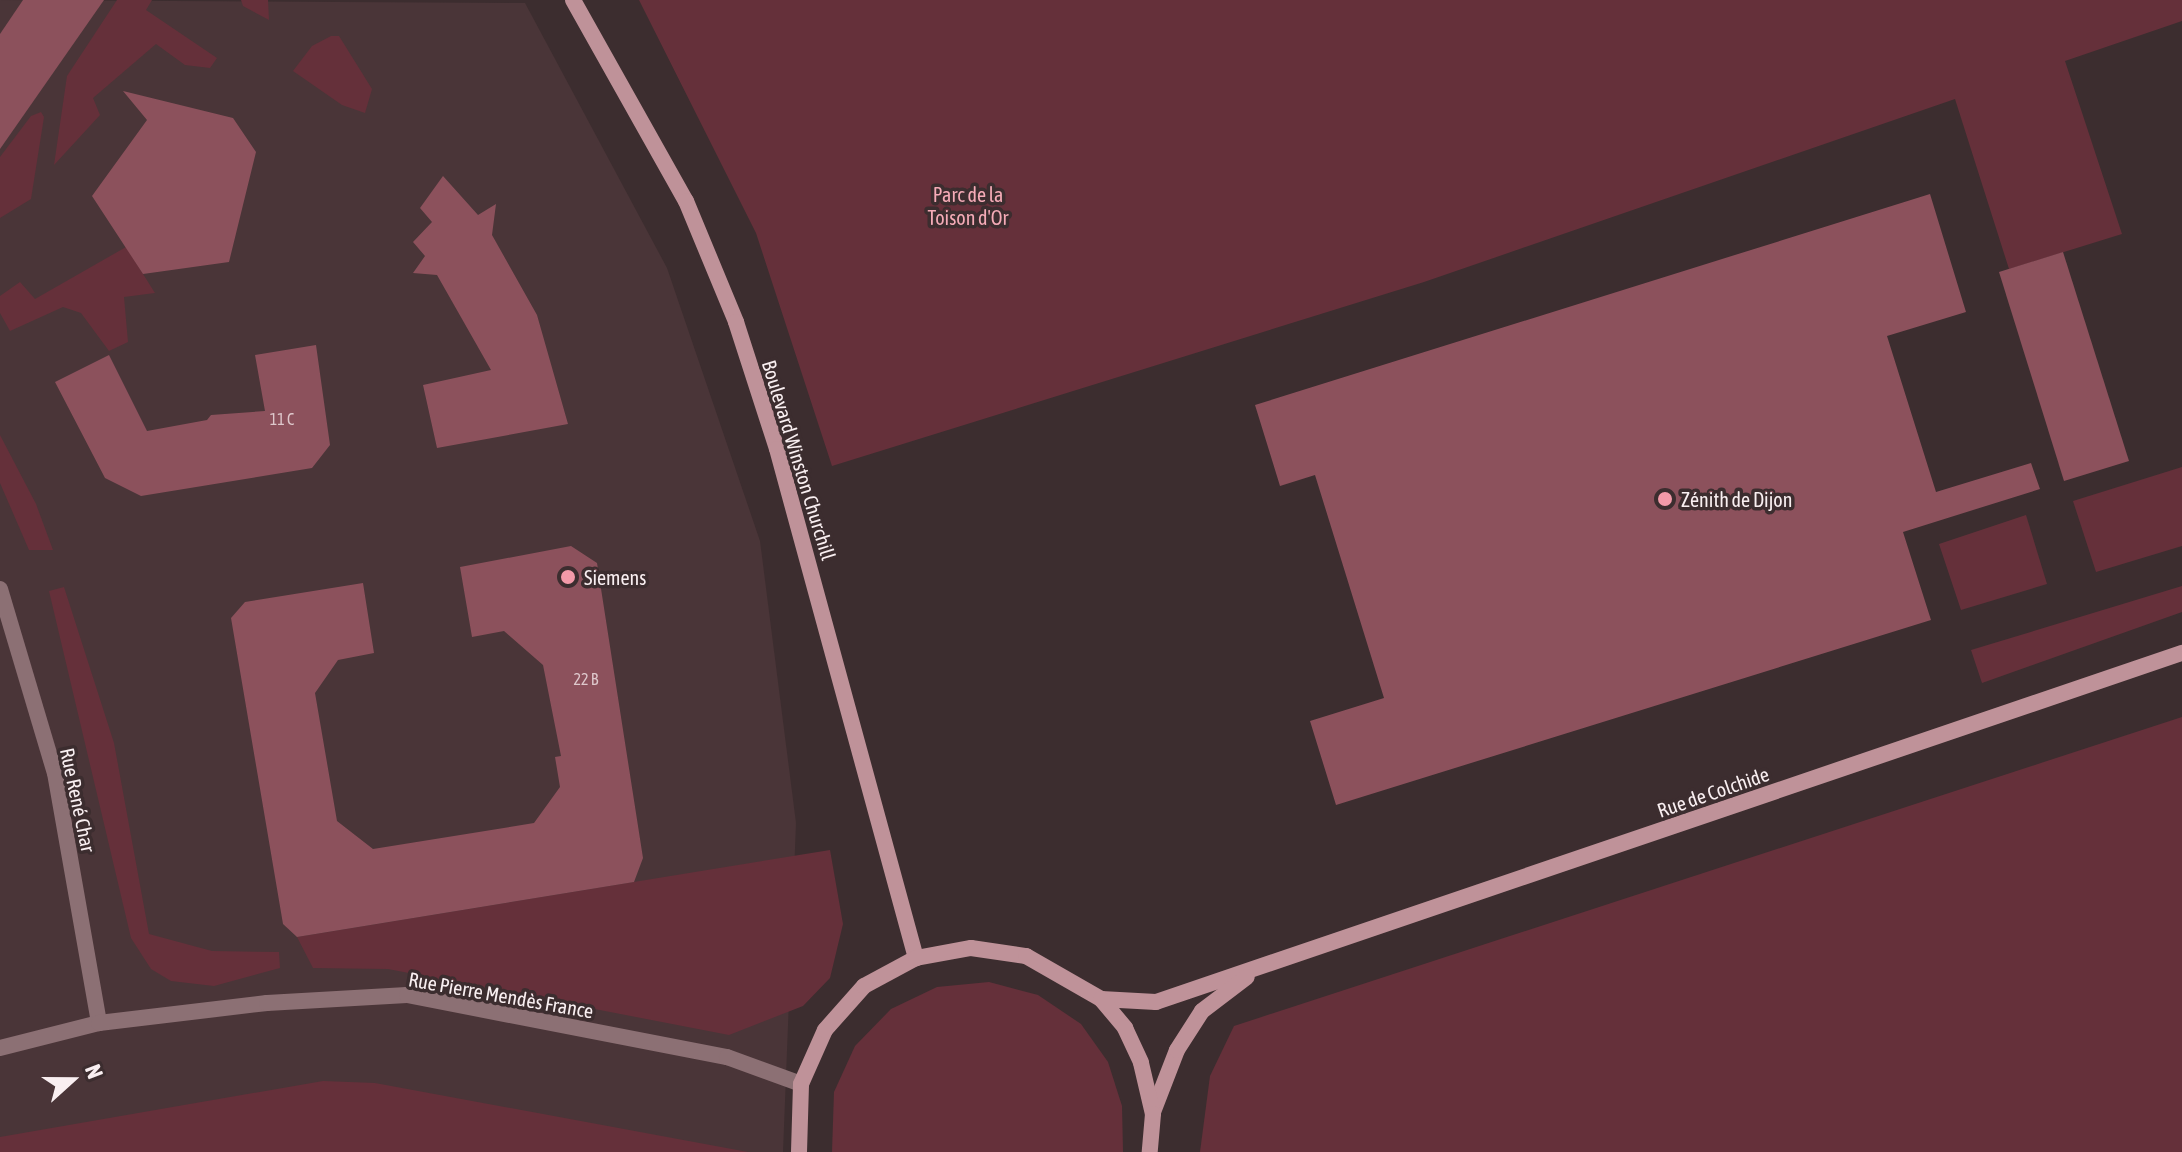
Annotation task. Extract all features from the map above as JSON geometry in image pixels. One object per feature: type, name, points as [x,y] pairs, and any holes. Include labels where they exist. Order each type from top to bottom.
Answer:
[{"type":"street","name":"Boulevard Winston Churchill","points":[[573,0],[686,201],[736,322],[777,449],[916,958]]},
{"type":"street","name":"Rue René Char","points":[[0,589],[55,773],[99,1023]]},
{"type":"street","name":"Rue de Colchide","points":[[1101,999],[1156,1002],[2182,653]]},
{"type":"street","points":[[799,1152],[801,1084],[825,1030],[864,986],[916,958],[971,948],[1026,956],[1101,999],[1136,1052],[1153,1114],[1150,1152]]},
{"type":"street","name":"Rue de Colchide","points":[[1153,1114],[1177,1050],[1202,1011],[1258,969]]},
{"type":"street","name":"Rue Pierre Mendès France","points":[[0,1048],[99,1023],[267,1003],[407,995],[727,1057],[801,1084]]},
{"type":"shaded area","points":[[0,0],[525,3],[667,268],[760,541],[796,823],[783,1152],[0,1152]]},
{"type":"green space","points":[[117,0],[152,0],[146,10],[217,58],[210,68],[185,65],[156,44],[93,98],[100,115],[54,165],[67,76]]},
{"type":"green space","points":[[241,0],[268,0],[269,20],[243,6]]},
{"type":"green space","name":"Parc de la Toison d'Or","points":[[639,0],[2182,0],[2182,21],[2065,61],[2122,234],[2009,269],[1955,99],[1424,282],[832,466],[756,233]]},
{"type":"green space","points":[[331,36],[339,36],[372,89],[365,113],[342,105],[293,71],[312,46]]},
{"type":"green space","points":[[41,112],[44,117],[31,199],[0,218],[0,157],[31,116]]},
{"type":"green space","points":[[126,247],[155,293],[124,297],[128,342],[109,351],[81,313],[63,307],[10,331],[0,313],[0,296],[20,282],[35,299]]},
{"type":"green space","points":[[0,435],[36,504],[53,550],[29,550],[0,483]]},
{"type":"green space","points":[[2182,467],[2182,546],[2096,572],[2073,501]]},
{"type":"green space","points":[[2026,515],[2047,584],[1961,610],[1939,544]]},
{"type":"green space","points":[[2182,586],[2182,612],[1982,683],[1971,650]]},
{"type":"green space","points":[[64,587],[114,743],[149,934],[212,951],[279,952],[280,968],[214,986],[171,981],[151,969],[131,938],[49,591]]},
{"type":"green space","points":[[2182,717],[2182,1152],[1200,1152],[1210,1076],[1234,1026]]},
{"type":"green space","points":[[830,850],[843,924],[830,978],[803,1006],[729,1035],[388,969],[313,968],[297,937]]},
{"type":"green space","points":[[989,982],[1038,995],[1081,1024],[1108,1062],[1122,1106],[1123,1152],[832,1152],[834,1092],[855,1046],[891,1009],[937,987]]},
{"type":"green space","points":[[323,1081],[375,1083],[748,1152],[0,1152],[0,1137]]},
{"type":"building","points":[[23,0],[104,0],[0,149],[0,34]]},
{"type":"building","points":[[123,91],[233,118],[256,152],[229,262],[143,274],[92,196],[147,120]]},
{"type":"building","points":[[443,176],[478,215],[496,204],[492,235],[537,315],[568,424],[437,448],[423,385],[491,370],[437,275],[413,273],[425,256],[413,242],[432,222],[420,208]]},
{"type":"building","name":"Zénith de Dijon","points":[[1930,194],[1966,312],[1887,336],[1936,492],[2031,463],[2040,489],[1903,532],[1931,620],[1336,805],[1310,721],[1384,698],[1315,475],[1280,486],[1255,405]]},
{"type":"building","points":[[2063,252],[2129,461],[2064,481],[1999,272]]},
{"type":"building","points":[[316,345],[330,445],[312,468],[141,496],[105,478],[55,382],[109,355],[147,431],[207,420],[211,415],[265,411],[255,355]]},
{"type":"building","points":[[571,546],[597,563],[643,858],[634,882],[297,937],[283,924],[231,618],[245,602],[363,583],[374,653],[338,660],[315,693],[337,821],[373,849],[534,823],[560,787],[555,757],[561,756],[543,665],[504,631],[472,637],[460,567]]},
{"type":"place","name":"Zénith de Dijon","points":[[1665,499]]},
{"type":"place","name":"Siemens","points":[[568,577]]}]
